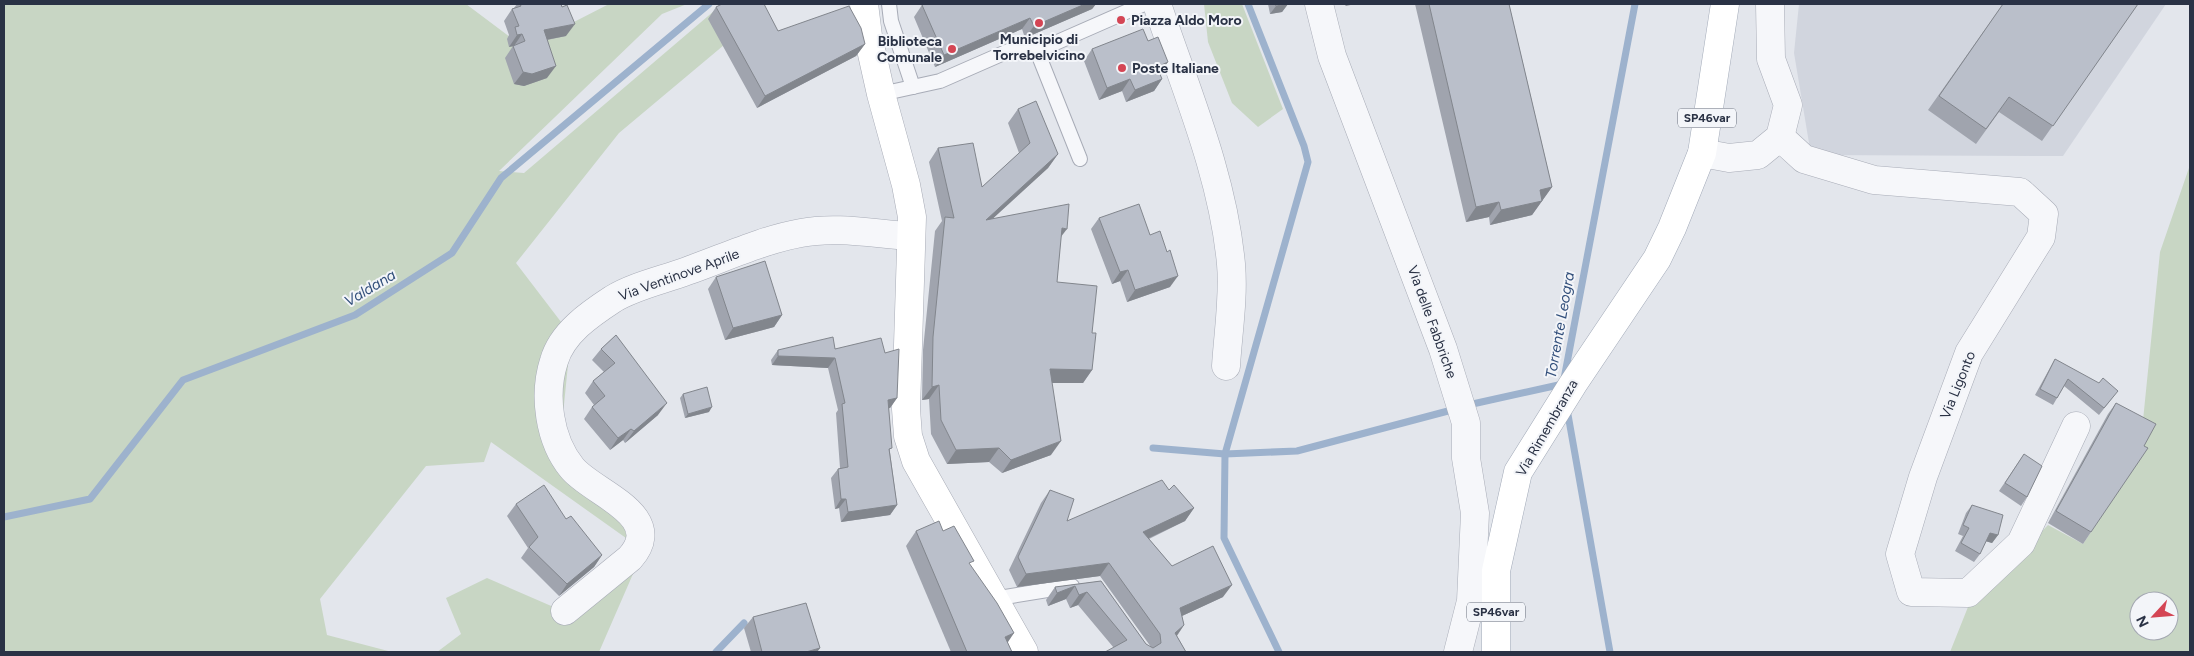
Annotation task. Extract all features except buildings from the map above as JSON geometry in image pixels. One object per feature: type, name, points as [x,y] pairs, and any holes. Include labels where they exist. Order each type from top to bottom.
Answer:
[{"type":"main road","points":[[864,4],[868,36],[881,94],[906,185],[912,217],[906,409],[908,436],[916,461],[932,492],[1024,652]]},
{"type":"main road","name":"SP46var","points":[[1702,153],[1724,4]]},
{"type":"main road","name":"Via Rimembranza","points":[[1496,652],[1496,571],[1518,472],[1573,384],[1657,259],[1672,228],[1702,153]]},
{"type":"street","points":[[1157,4],[1204,145],[1218,191],[1226,229],[1231,265],[1226,366]]},
{"type":"street","name":"Via delle Fabbriche","points":[[1320,4],[1332,56],[1444,349],[1466,423],[1466,458],[1475,513],[1471,601],[1458,652]]},
{"type":"street","points":[[1702,153],[1729,158],[1758,155],[1780,137],[1788,105],[1771,59],[1770,4]]},
{"type":"street","name":"Via Ligonto","points":[[1780,137],[1804,159],[1874,180],[2020,192],[2044,214],[2041,237],[1970,353],[1922,477],[1900,554],[1911,592],[1968,593],[2021,543],[2076,426]]},
{"type":"street","name":"Via Ventinove Aprile","points":[[565,611],[630,558],[637,550],[640,541],[636,524],[628,508],[582,479],[572,468],[557,444],[550,412],[551,377],[554,361],[567,337],[589,316],[614,298],[782,238],[818,231],[910,236]]},
{"type":"lane","points":[[889,4],[891,21],[913,87]]},
{"type":"lane","points":[[881,94],[940,81],[1020,46],[1037,51],[1144,4]]},
{"type":"lane","points":[[1037,51],[1080,159]]},
{"type":"lane","points":[[993,599],[1088,585]]},
{"type":"shaded area","points":[[1799,4],[2166,4],[2063,156],[1811,155],[1794,53]]},
{"type":"green space","points":[[4,4],[466,4],[514,40],[535,42],[609,4],[687,4],[662,14],[499,171],[524,173],[714,11],[724,45],[619,133],[516,263],[571,335],[560,444],[640,548],[491,442],[484,462],[426,466],[320,599],[327,635],[392,652],[4,652]]},
{"type":"green space","points":[[1204,4],[1242,4],[1283,109],[1258,127],[1232,103],[1208,42]]},
{"type":"green space","points":[[2190,165],[2190,652],[1950,652],[1968,607],[2048,525],[2083,544],[2139,460],[2160,252]]},
{"type":"green space","points":[[636,567],[599,652],[437,652],[461,634],[446,598],[487,578],[572,615]]},
{"type":"waterway","name":"Valdana","points":[[4,517],[90,499],[183,380],[355,315],[452,253],[501,178],[709,4]]},
{"type":"waterway","points":[[1248,4],[1304,146],[1308,162],[1225,454],[1224,538],[1279,652]]},
{"type":"waterway","name":"Torrente Leogra","points":[[1564,379],[1635,4]]},
{"type":"waterway","points":[[1468,405],[1563,384]]},
{"type":"waterway","name":"Torrente Leogra","points":[[1567,409],[1610,652]]},
{"type":"waterway","points":[[1153,448],[1225,454],[1297,451],[1448,411]]},
{"type":"waterway","points":[[716,652],[744,623]]},
{"type":"place","name":"Piazza Aldo Moro","points":[[1121,20]]},
{"type":"place","name":"Municipio di Torrebelvicino","points":[[1039,23]]},
{"type":"place","name":"Biblioteca Comunale","points":[[952,49]]},
{"type":"place","name":"Poste Italiane","points":[[1122,68]]}]
